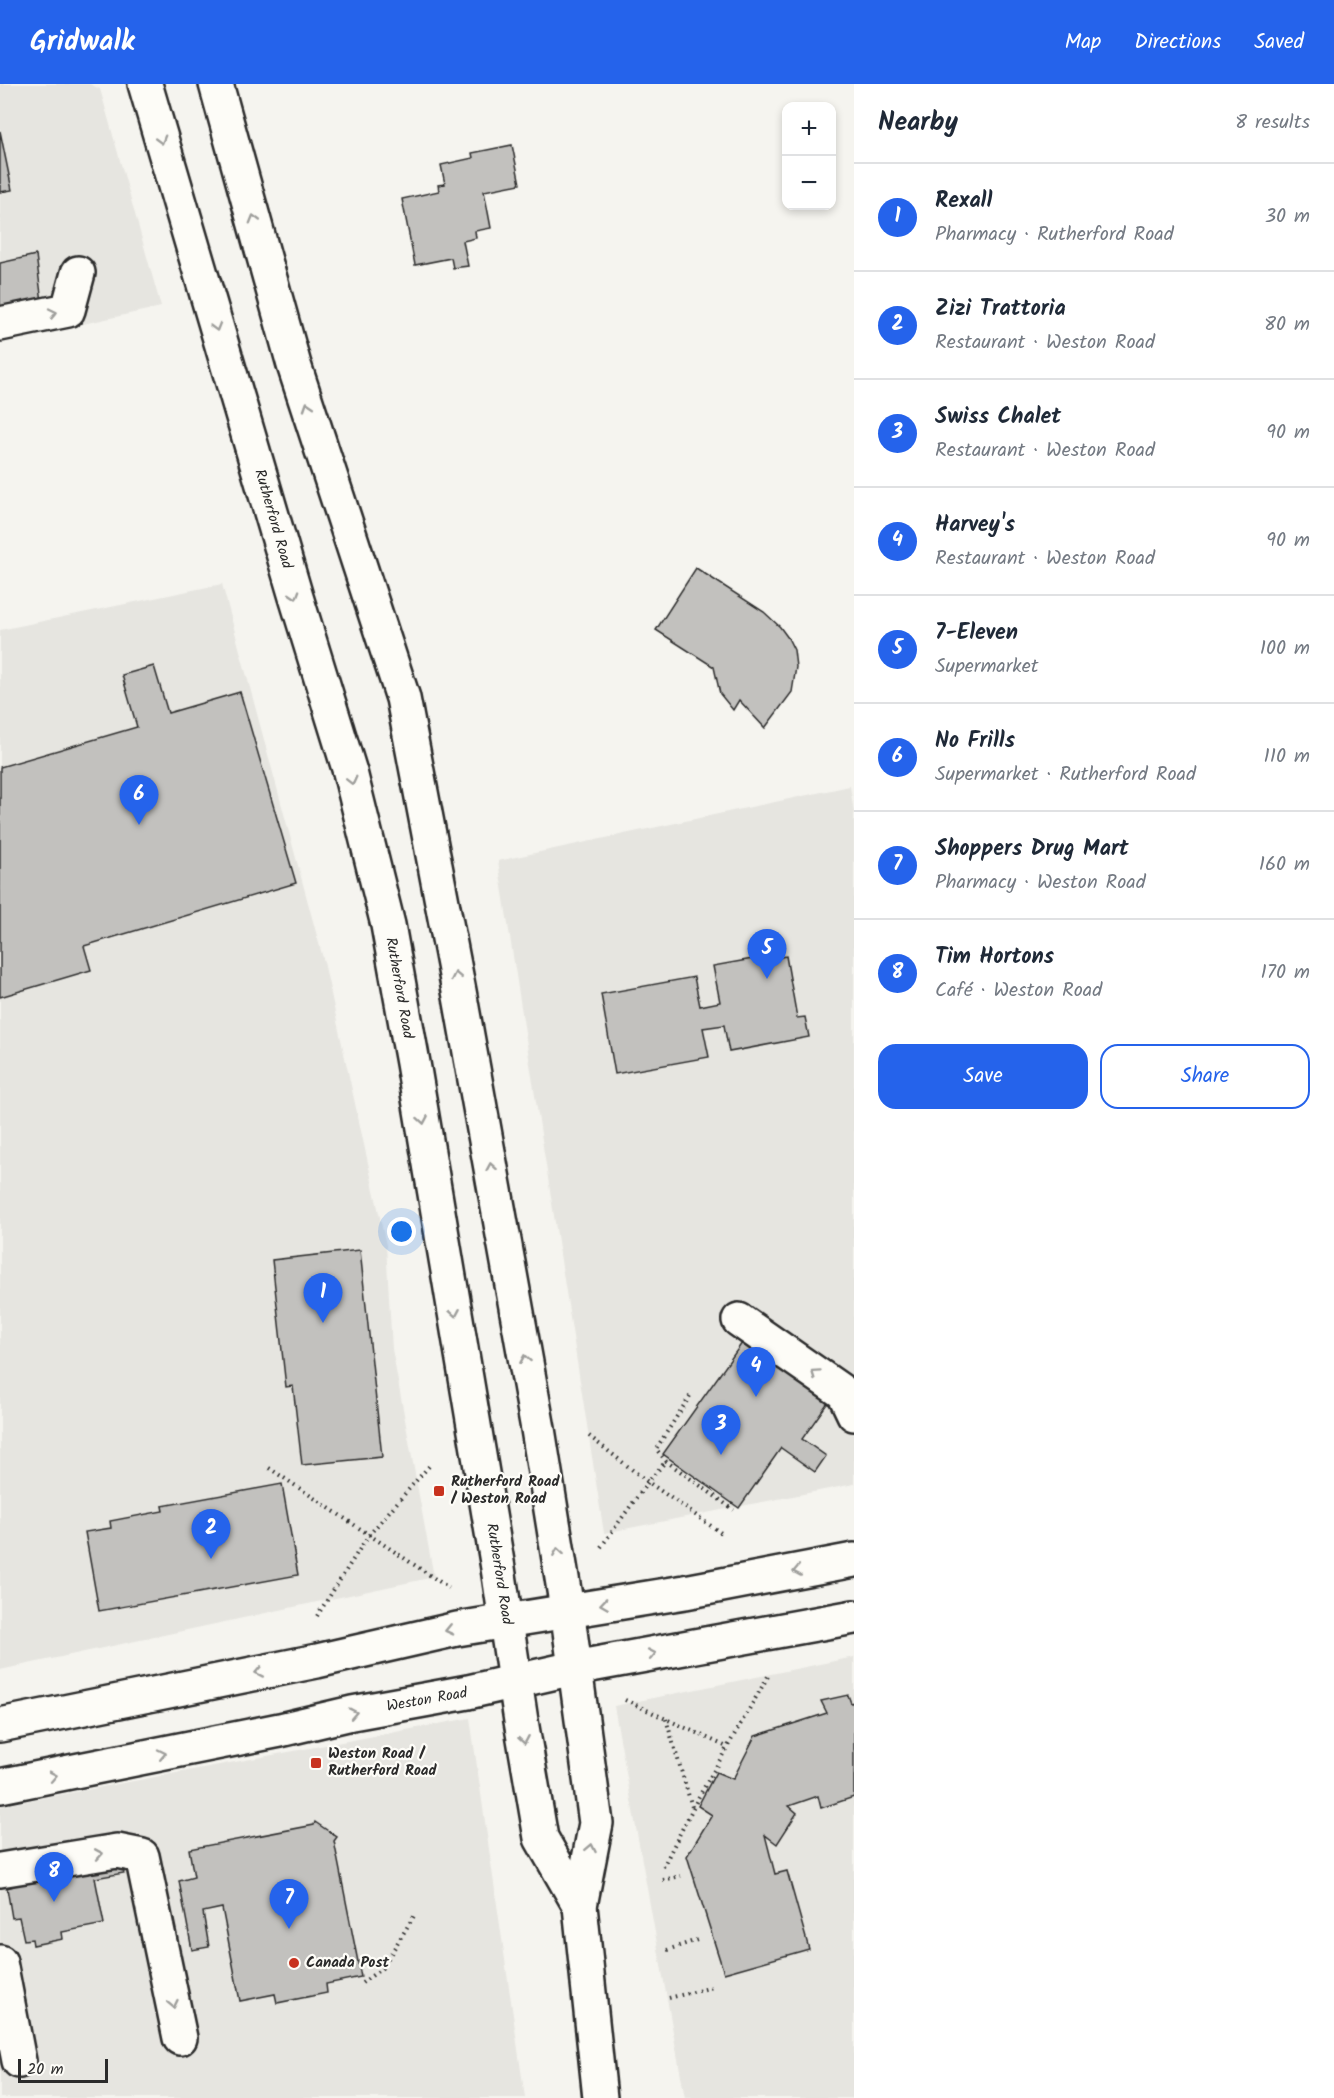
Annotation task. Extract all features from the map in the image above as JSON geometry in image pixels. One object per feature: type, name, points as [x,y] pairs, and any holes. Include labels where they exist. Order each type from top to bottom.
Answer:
[{"type":"main road","name":"Rutherford Road","points":[[145,84],[350,772],[388,925],[417,1086],[542,1838],[580,1905]]},
{"type":"main road","name":"Rutherford Road","points":[[216,84],[294,365],[402,698],[459,991],[536,1417],[567,1609],[596,1823],[580,1905],[600,2098]]},
{"type":"main road","points":[[0,324],[68,310],[78,273]]},
{"type":"main road","points":[[739,1320],[844,1393],[854,1414]]},
{"type":"main road","points":[[0,1725],[317,1661],[457,1629],[567,1609],[685,1592],[854,1560]]},
{"type":"main road","name":"Weston Road","points":[[0,1786],[352,1713],[515,1682],[574,1668],[854,1617]]},
{"type":"main road","points":[[0,1870],[117,1851],[142,1856],[180,2038]]},
{"type":"main road","points":[[0,1962],[19,2061]]},
{"type":"path","points":[[690,1396],[656,1449],[666,1461],[734,1510]]},
{"type":"path","points":[[589,1436],[648,1482],[724,1535]]},
{"type":"path","points":[[601,1547],[666,1461]]},
{"type":"path","points":[[317,1616],[368,1536],[430,1465]]},
{"type":"path","points":[[269,1468],[449,1588]]},
{"type":"path","points":[[663,1867],[693,1808],[770,1673]]},
{"type":"path","points":[[625,1700],[727,1747]]},
{"type":"path","points":[[665,1718],[693,1808]]},
{"type":"path","points":[[663,1880],[681,1876]]},
{"type":"path","points":[[362,1983],[382,1968],[414,1916]]},
{"type":"path","points":[[667,1950],[697,1940]]},
{"type":"path","points":[[669,1998],[713,1987]]},
{"type":"shaded area","points":[[0,84],[90,84],[100,89],[161,307],[0,342]]},
{"type":"shaded area","points":[[222,584],[324,962],[386,1245],[392,1349],[434,1577],[0,1670],[0,630]]},
{"type":"shaded area","points":[[850,786],[854,813],[854,1484],[604,1533],[498,861]]},
{"type":"shaded area","points":[[854,1657],[854,2098],[685,2098],[614,1706]]},
{"type":"shaded area","points":[[470,1718],[525,2098],[0,2098],[0,1806]]},
{"type":"building","points":[[0,131],[12,190],[0,192]]},
{"type":"building","points":[[512,145],[520,184],[484,191],[491,228],[475,231],[476,238],[463,241],[468,266],[453,268],[451,258],[415,265],[402,199],[439,191],[438,185],[445,184],[441,165],[473,158],[472,153]]},
{"type":"building","points":[[36,255],[42,302],[0,319],[0,263]]},
{"type":"building","points":[[696,568],[764,612],[780,627],[794,650],[796,667],[792,692],[765,728],[739,700],[733,710],[720,694],[714,667],[656,630]]},
{"type":"building","points":[[154,666],[168,713],[240,692],[296,883],[84,946],[91,970],[0,997],[0,767],[137,727],[122,675]]},
{"type":"building","points":[[786,956],[797,1018],[805,1017],[809,1037],[729,1052],[724,1025],[703,1028],[709,1057],[615,1074],[601,994],[694,977],[700,1006],[720,1002],[713,966],[764,957],[764,960]]},
{"type":"building","points":[[360,1250],[382,1457],[302,1465],[293,1386],[286,1387],[272,1260]]},
{"type":"building","points":[[742,1343],[781,1371],[785,1365],[829,1401],[802,1439],[826,1456],[815,1472],[781,1448],[739,1508],[663,1454]]},
{"type":"building","points":[[282,1484],[298,1575],[99,1611],[85,1532],[111,1528],[110,1521],[163,1511],[162,1506]]},
{"type":"building","points":[[848,1695],[851,1703],[854,1702],[854,1797],[821,1808],[818,1796],[789,1806],[797,1813],[777,1844],[765,1835],[775,1874],[787,1871],[809,1949],[724,1973],[687,1856],[712,1815],[698,1806],[716,1772],[733,1779],[755,1736],[827,1713],[821,1701]]},
{"type":"building","points":[[315,1822],[337,1837],[334,1841],[361,1977],[326,1984],[327,1993],[277,2003],[275,1994],[240,2001],[222,1908],[203,1912],[209,1947],[192,1950],[179,1881],[194,1877],[189,1849],[314,1825]]},
{"type":"building","points":[[122,1861],[124,1873],[95,1878],[104,1924],[62,1932],[63,1939],[33,1945],[32,1939],[24,1940],[19,1917],[12,1918],[7,1888],[14,1886],[11,1873]]},
{"type":"place","name":"No Frills","points":[[139,825]]},
{"type":"place","name":"7-Eleven","points":[[767,979]]},
{"type":"place","name":"Rexall","points":[[323,1323]]},
{"type":"place","name":"Harvey's","points":[[756,1397]]},
{"type":"place","name":"Swiss Chalet","points":[[721,1455]]},
{"type":"place","name":"Rutherford Road / Weston Road","points":[[439,1491]]},
{"type":"place","name":"Zizi Trattoria","points":[[211,1559]]},
{"type":"place","name":"Weston Road / Rutherford Road","points":[[316,1763]]},
{"type":"place","name":"Tim Hortons","points":[[54,1902]]},
{"type":"place","name":"Shoppers Drug Mart","points":[[289,1929]]},
{"type":"place","name":"Canada Post","points":[[294,1963]]}]
